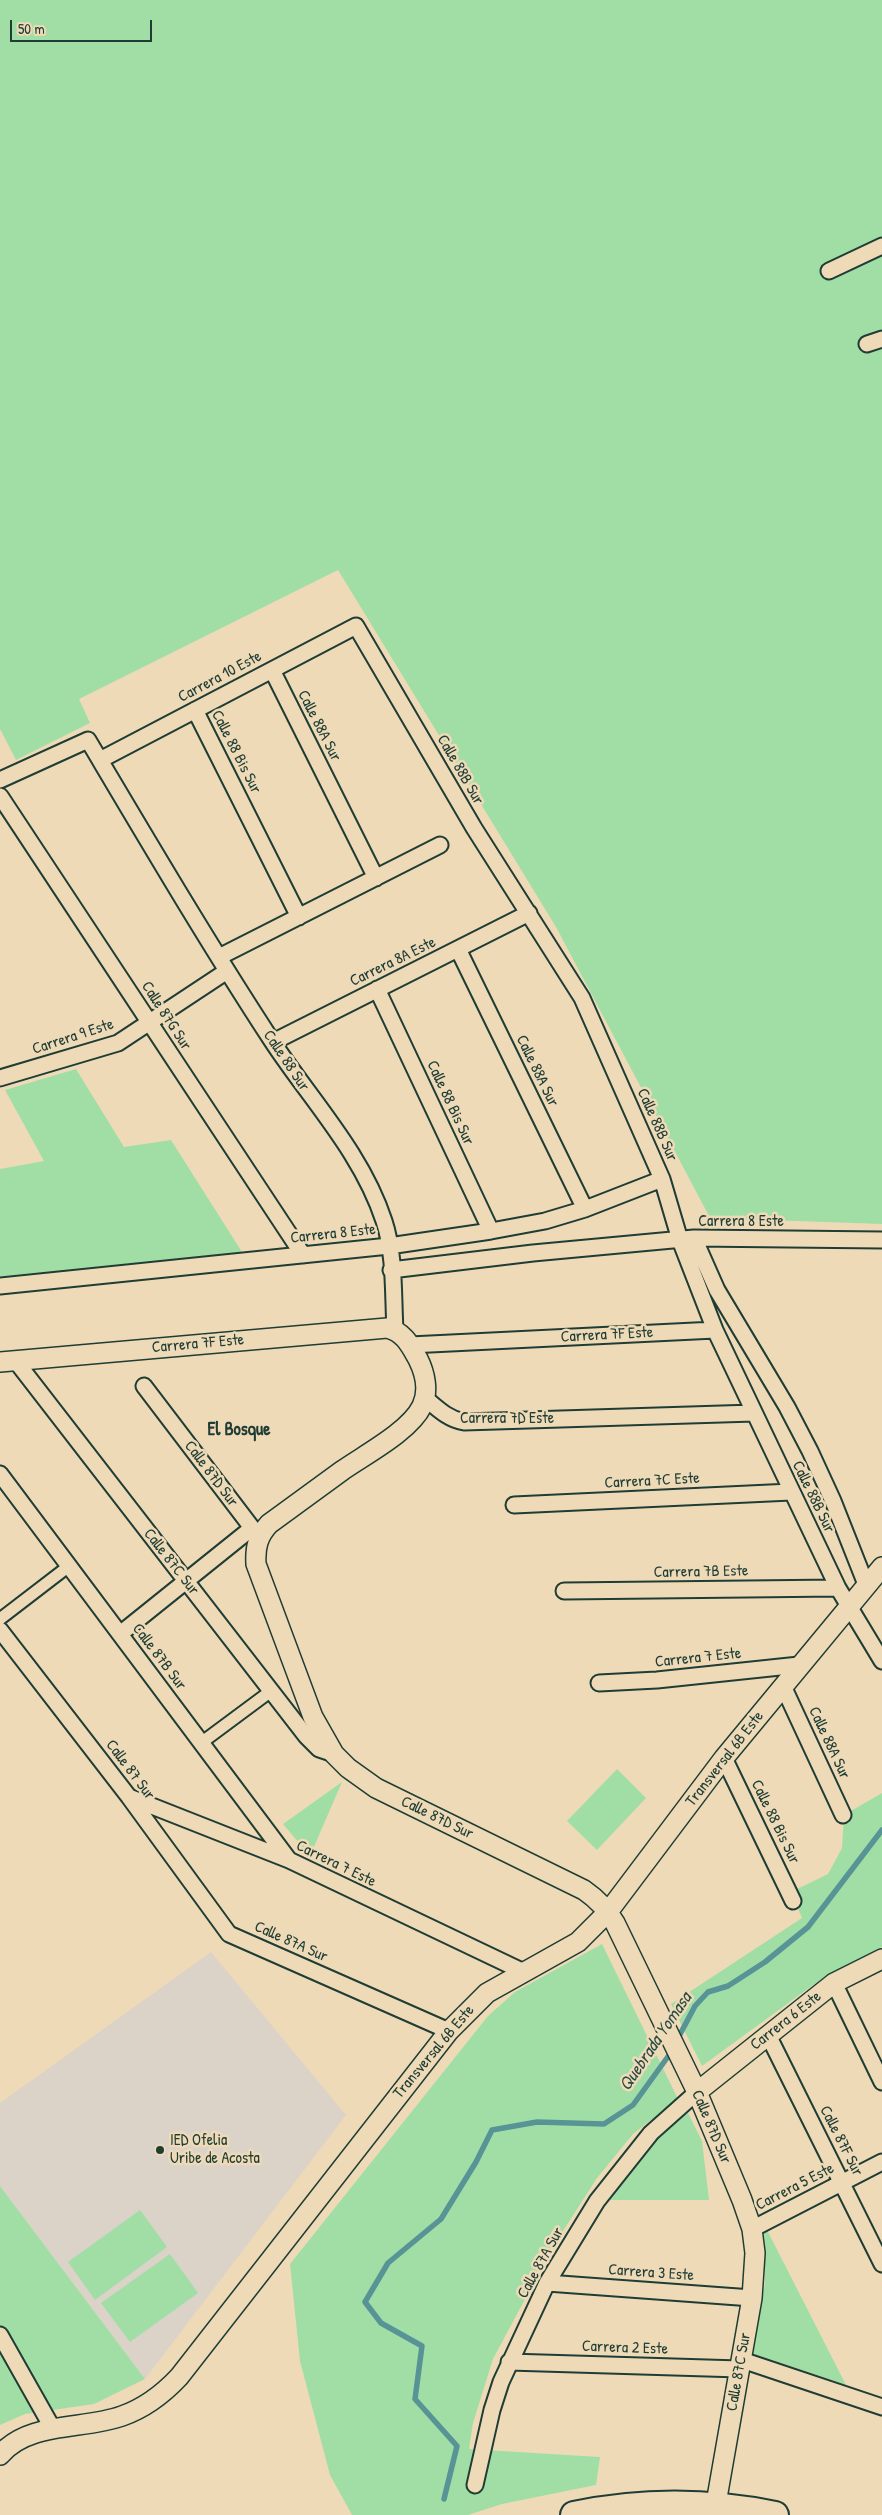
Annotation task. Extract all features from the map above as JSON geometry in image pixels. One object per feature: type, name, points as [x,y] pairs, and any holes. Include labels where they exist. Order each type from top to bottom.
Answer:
[{"type":"highway","points":[[574,2515],[626,2506],[775,2515]]},
{"type":"street","points":[[829,271],[882,246]]},
{"type":"street","points":[[867,344],[882,339]]},
{"type":"street","name":"Carrera 10 Este","points":[[100,760],[356,626]]},
{"type":"street","name":"Calle 88B Sur","points":[[356,626],[474,828],[582,998],[687,1239],[714,1330],[838,1588],[882,1661]]},
{"type":"street","name":"Calle 88A Sur","points":[[272,670],[376,878]]},
{"type":"street","name":"Calle 88 Bis Sur","points":[[195,710],[299,917]]},
{"type":"street","name":"Calle 88 Sur","points":[[0,780],[88,740],[227,971],[362,1172],[384,1221],[389,1246],[395,1330]]},
{"type":"street","name":"Calle 87G Sur","points":[[0,796],[303,1255]]},
{"type":"street","points":[[219,957],[440,845]]},
{"type":"street","name":"Carrera 8A Este","points":[[273,1042],[529,914]]},
{"type":"street","name":"Calle 88A Sur","points":[[458,949],[585,1209]]},
{"type":"street","name":"Carrera 9 Este","points":[[1,1076],[118,1043],[227,971]]},
{"type":"street","name":"Calle 88 Bis Sur","points":[[377,989],[491,1231]]},
{"type":"street","name":"Carrera 8 Este","points":[[0,1286],[389,1246],[491,1231],[545,1221],[585,1209],[662,1179]]},
{"type":"street","name":"Calle 88B Sur","points":[[687,1239],[787,1407],[810,1451],[833,1500],[866,1587]]},
{"type":"street","name":"Carrera 8 Este","points":[[391,1270],[533,1253],[687,1239],[882,1240]]},
{"type":"street","name":"Carrera 7F Este","points":[[8,1361],[316,1333],[387,1328],[395,1330]]},
{"type":"street","points":[[120,1634],[186,1581],[398,1432],[417,1414],[425,1398],[423,1369],[410,1345],[395,1330]]},
{"type":"street","name":"Carrera 7F Este","points":[[410,1345],[714,1330]]},
{"type":"street","name":"Calle 87C Sur","points":[[8,1361],[186,1581],[306,1736],[319,1749],[334,1754]]},
{"type":"street","name":"Calle 87D Sur","points":[[144,1386],[255,1532],[256,1564],[313,1717],[334,1754],[348,1768],[376,1788],[584,1890],[608,1912],[697,2092],[742,2200],[752,2229]]},
{"type":"street","name":"Carrera 7D Este","points":[[425,1398],[443,1414],[454,1420],[464,1422],[754,1413]]},
{"type":"street","name":"Calle 87B Sur","points":[[0,1474],[290,1860]]},
{"type":"street","name":"Carrera 7C Este","points":[[514,1505],[791,1492]]},
{"type":"street","points":[[0,1618],[69,1566]]},
{"type":"street","name":"Transversal 6B Este","points":[[0,2455],[4,2450],[30,2435],[121,2416],[148,2403],[164,2392],[179,2377],[449,2031],[487,1993],[578,1942],[608,1912],[724,1758],[882,1567]]},
{"type":"street","name":"Carrera 7B Este","points":[[564,1591],[838,1588]]},
{"type":"street","name":"Calle 87 Sur","points":[[0,1630],[129,1797],[229,1934]]},
{"type":"street","name":"Carrera 7 Este","points":[[600,1683],[658,1680],[799,1665]]},
{"type":"street","name":"Calle 88A Sur","points":[[783,1686],[842,1815]]},
{"type":"street","points":[[201,1743],[271,1691]]},
{"type":"street","name":"Calle 88 Bis Sur","points":[[724,1758],[793,1901]]},
{"type":"street","name":"Carrera 7 Este","points":[[129,1797],[290,1860],[524,1972]]},
{"type":"street","name":"Calle 87A Sur","points":[[229,1934],[449,2031]]},
{"type":"street","name":"Carrera 6 Este","points":[[697,2092],[834,1983],[882,1959]]},
{"type":"street","points":[[834,1983],[882,2082]]},
{"type":"street","name":"Calle 87F Sur","points":[[768,2035],[843,2182],[882,2264]]},
{"type":"street","name":"Calle 87A Sur","points":[[475,2485],[492,2410],[509,2362],[547,2283],[597,2201],[651,2133],[697,2092]]},
{"type":"street","name":"Carrera 5 Este","points":[[752,2229],[882,2162]]},
{"type":"street","name":"Calle 87C Sur","points":[[715,2510],[752,2298],[755,2253],[752,2229]]},
{"type":"street","name":"Carrera 3 Este","points":[[547,2283],[752,2298]]},
{"type":"street","points":[[0,2335],[53,2429]]},
{"type":"street","name":"Carrera 2 Este","points":[[509,2362],[741,2364],[882,2408]]},
{"type":"shaded area","name":"IED Ofelia Uribe de Acosta","points":[[211,1952],[346,2115],[145,2379],[0,2186],[0,2103]]},
{"type":"green space","points":[[0,0],[882,0],[882,1224],[710,1218],[556,927],[338,570],[79,699],[90,723],[16,760],[0,729]]},
{"type":"green space","points":[[76,1069],[124,1147],[171,1140],[242,1252],[0,1277],[0,1169],[44,1161],[5,1090]]},
{"type":"green space","points":[[617,1769],[646,1798],[597,1850],[567,1821]]},
{"type":"green space","points":[[342,1782],[310,1856],[283,1824]]},
{"type":"green space","points":[[882,1793],[882,1947],[824,1977],[702,2066],[671,2004],[802,1918],[791,1892],[828,1874],[842,1848],[844,1815]]},
{"type":"green space","points":[[602,1944],[678,2099],[633,2134],[597,2178],[554,2245],[493,2359],[473,2423],[469,2449],[600,2457],[596,2485],[502,2504],[468,2515],[352,2515],[330,2475],[300,2361],[290,2264],[488,2016],[515,1992]]},
{"type":"green space","points":[[688,2113],[702,2141],[709,2200],[609,2200],[624,2174],[642,2152]]},
{"type":"green space","points":[[0,2186],[145,2379],[94,2404],[25,2414],[0,2425]]},
{"type":"green space","points":[[140,2210],[167,2247],[95,2300],[68,2262]]},
{"type":"green space","points":[[764,2224],[846,2385],[753,2354],[765,2282]]},
{"type":"green space","points":[[170,2254],[198,2293],[130,2342],[101,2303]]},
{"type":"waterway","name":"Quebrada Yomasa","points":[[677,2040],[695,2006],[708,1992],[728,1986],[765,1962],[808,1927],[882,1830]]},
{"type":"waterway","name":"Quebrada Yomasa","points":[[444,2499],[457,2446],[415,2399],[422,2346],[381,2323],[365,2302],[388,2263],[441,2219],[476,2162],[492,2130],[537,2122],[604,2124],[633,2105],[672,2051]]},
{"type":"place","name":"IED Ofelia Uribe de Acosta","points":[[160,2150]]},
{"type":"district","name":"El Bosque","points":[[239,1430]]}]
